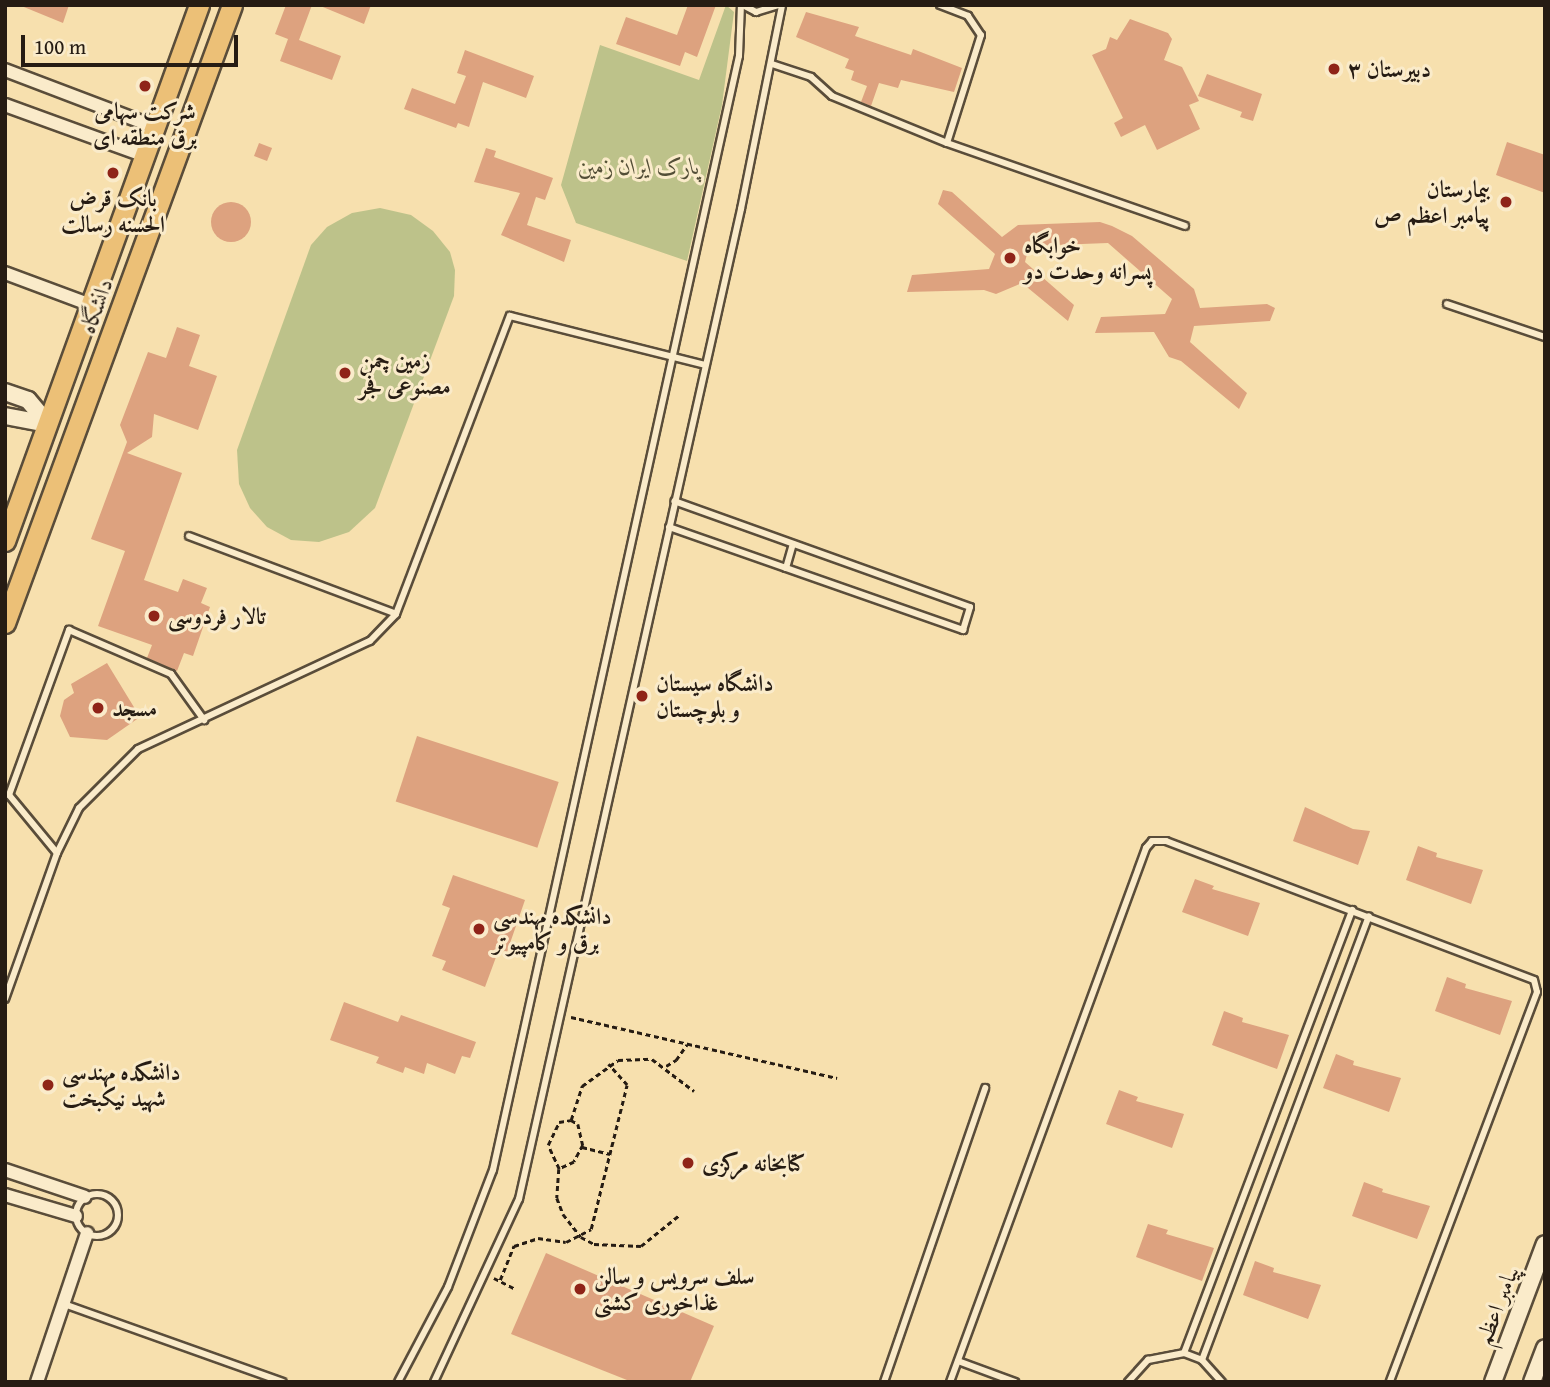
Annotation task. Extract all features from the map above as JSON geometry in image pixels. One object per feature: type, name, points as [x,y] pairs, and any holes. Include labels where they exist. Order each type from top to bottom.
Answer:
[{"type":"main road","name":"دانشگاه","points":[[5,541],[199,5]]},
{"type":"main road","name":"دانشگاه","points":[[5,623],[232,5]]},
{"type":"main road","points":[[5,392],[27,400],[48,424]]},
{"type":"main road","points":[[5,416],[48,424],[75,434]]},
{"type":"main road","name":"پیامبر اعظم","points":[[1493,1382],[1545,1244]]},
{"type":"main road","points":[[1532,1382],[1545,1348]]},
{"type":"street","points":[[5,70],[155,127]]},
{"type":"street","points":[[5,105],[145,156]]},
{"type":"street","points":[[5,272],[91,305]]},
{"type":"street","points":[[5,1170],[85,1197]]},
{"type":"street","points":[[5,1195],[76,1216]]},
{"type":"street","points":[[37,1382],[87,1233]]},
{"type":"lane","points":[[398,1382],[448,1287],[493,1170],[740,56],[742,5],[756,12],[780,5],[772,64],[519,1199],[434,1382]]},
{"type":"lane","points":[[940,5],[968,16],[981,35],[947,143]]},
{"type":"lane","points":[[772,64],[811,77],[832,96],[947,143],[1185,226]]},
{"type":"lane","points":[[1447,304],[1545,337]]},
{"type":"lane","points":[[5,999],[57,853],[79,808],[138,749],[370,641],[396,614],[510,316],[705,365]]},
{"type":"lane","points":[[669,527],[963,630],[970,607],[674,501]]},
{"type":"lane","points":[[190,536],[396,614]]},
{"type":"lane","points":[[786,568],[793,544]]},
{"type":"lane","points":[[57,853],[9,795],[69,630],[171,674],[204,720]]},
{"type":"lane","points":[[950,1382],[1146,848],[1152,841],[1166,841],[1534,980],[1537,992],[1390,1382]]},
{"type":"lane","points":[[1184,1353],[1352,910]]},
{"type":"lane","points":[[1202,1360],[1368,916]]},
{"type":"lane","points":[[884,1382],[985,1088]]},
{"type":"lane","points":[[106,1195],[116,1204],[119,1217],[107,1233],[87,1233],[76,1216],[85,1197],[106,1195]]},
{"type":"lane","points":[[64,1303],[283,1382]]},
{"type":"lane","points":[[1128,1382],[1148,1360],[1184,1353],[1202,1360],[1222,1382]]},
{"type":"lane","points":[[958,1361],[1015,1382]]},
{"type":"path","points":[[560,1014],[837,1078]]},
{"type":"path","points":[[665,1066],[676,1060],[687,1044]]},
{"type":"path","points":[[572,1120],[582,1086],[608,1064],[639,1057],[665,1066],[694,1090]]},
{"type":"path","points":[[500,1280],[514,1246],[538,1238],[566,1242],[581,1237],[591,1229],[627,1085],[608,1064]]},
{"type":"path","points":[[559,1169],[574,1162],[582,1147],[582,1133],[572,1120]]},
{"type":"path","points":[[572,1120],[559,1122],[548,1145],[559,1169],[557,1198],[581,1237],[612,1248],[641,1246],[678,1216]]},
{"type":"path","points":[[582,1147],[610,1154]]},
{"type":"path","points":[[486,1274],[516,1289]]},
{"type":"green space","name":"پارک ایران زمین","points":[[726,5],[734,12],[722,105],[687,261],[576,223],[561,185],[600,45],[699,80]]},
{"type":"green space","name":"زمین چمن مصنوعی فجر","points":[[380,208],[411,215],[433,231],[450,252],[455,270],[454,296],[375,508],[349,532],[319,542],[291,540],[267,527],[250,508],[239,484],[237,450],[311,245],[327,227],[352,213]]},
{"type":"building","points":[[19,5],[69,5],[63,23]]},
{"type":"building","points":[[286,5],[312,5],[299,40],[341,56],[332,80],[280,61],[288,39],[275,34]]},
{"type":"building","points":[[318,5],[371,5],[364,24]]},
{"type":"building","points":[[688,5],[716,5],[697,57],[685,52],[680,66],[616,44],[626,17],[677,35]]},
{"type":"building","points":[[806,12],[859,27],[855,36],[911,55],[913,49],[962,68],[954,92],[901,80],[898,88],[879,83],[871,106],[861,102],[867,86],[851,80],[854,71],[845,68],[849,59],[796,37]]},
{"type":"building","points":[[1130,19],[1168,33],[1172,39],[1164,60],[1182,67],[1199,101],[1189,105],[1200,129],[1157,150],[1145,125],[1121,137],[1114,123],[1123,118],[1092,55],[1106,49],[1110,37],[1117,40]]},
{"type":"building","points":[[465,50],[534,76],[526,98],[483,82],[469,127],[458,123],[456,128],[404,109],[412,88],[455,104],[466,76],[457,73]]},
{"type":"building","points":[[1207,74],[1262,94],[1253,121],[1240,117],[1242,112],[1198,96]]},
{"type":"building","points":[[1507,142],[1545,155],[1545,193],[1496,175]]},
{"type":"building","points":[[259,143],[272,148],[267,161],[254,156]]},
{"type":"building","points":[[486,148],[496,151],[494,157],[553,178],[545,200],[536,197],[527,225],[571,240],[564,262],[501,235],[520,193],[474,182]]},
{"type":"building","points":[[943,190],[952,192],[1002,237],[1018,225],[1100,222],[1112,226],[1132,236],[1194,289],[1200,308],[1267,304],[1275,308],[1270,321],[1194,326],[1190,342],[1247,393],[1239,409],[1181,361],[1169,357],[1154,332],[1095,333],[1101,317],[1165,314],[1172,299],[1108,243],[1029,246],[1025,262],[1074,305],[1068,321],[1022,283],[996,294],[984,290],[907,292],[912,275],[989,269],[995,254],[938,204]]},
{"type":"building","points":[[231,202],[239,203],[245,208],[250,214],[250,230],[245,236],[239,241],[231,242],[223,241],[217,236],[212,230],[211,222],[212,214],[217,208],[223,203]]},
{"type":"building","points":[[177,327],[200,335],[189,366],[217,376],[198,430],[154,414],[152,437],[127,453],[182,473],[144,580],[178,592],[183,579],[207,588],[201,603],[210,607],[193,656],[184,653],[177,671],[147,658],[152,645],[98,626],[125,551],[91,539],[127,442],[120,425],[148,352],[166,358]]},
{"type":"building","name":"مسجد","points":[[107,663],[140,717],[107,740],[70,737],[60,716],[64,700],[74,693],[71,684]]},
{"type":"building","points":[[417,736],[559,782],[537,848],[396,802]]},
{"type":"building","points":[[1305,807],[1353,829],[1370,831],[1358,865],[1293,841]]},
{"type":"building","points":[[1418,846],[1437,853],[1436,857],[1483,870],[1471,904],[1406,880]]},
{"type":"building","name":"دانشکده مهندسی برق و کامپیوتر","points":[[453,875],[525,900],[507,952],[499,949],[485,987],[442,970],[446,961],[432,956],[450,908],[442,905]]},
{"type":"building","points":[[1195,879],[1214,886],[1212,889],[1260,903],[1248,936],[1182,912]]},
{"type":"building","points":[[1447,977],[1466,984],[1465,988],[1512,1001],[1500,1035],[1435,1011]]},
{"type":"building","points":[[344,1002],[398,1022],[401,1015],[476,1042],[470,1058],[462,1056],[455,1074],[427,1063],[424,1074],[405,1067],[403,1073],[376,1063],[379,1057],[330,1040]]},
{"type":"building","points":[[1224,1011],[1243,1018],[1242,1022],[1289,1035],[1277,1069],[1212,1045]]},
{"type":"building","points":[[1336,1054],[1354,1061],[1353,1065],[1401,1078],[1389,1112],[1323,1088]]},
{"type":"building","points":[[1119,1090],[1138,1097],[1136,1101],[1184,1114],[1172,1148],[1106,1124]]},
{"type":"building","points":[[1364,1182],[1383,1189],[1382,1192],[1430,1206],[1417,1239],[1352,1216]]},
{"type":"building","points":[[1148,1224],[1168,1230],[1166,1234],[1214,1248],[1202,1281],[1136,1257]]},
{"type":"building","name":"سلف سرویس و سالن غذاخوری کشتی","points":[[546,1253],[714,1326],[690,1382],[632,1382],[511,1334]]},
{"type":"building","points":[[1255,1261],[1274,1268],[1273,1272],[1321,1285],[1308,1319],[1243,1295]]},
{"type":"place","name":"دبیرستان ۳","points":[[1334,69]]},
{"type":"place","name":"شرکت سهامی برق منطقه ای","points":[[145,86]]},
{"type":"place","name":"بانک قرض الحسنه رسالت","points":[[113,173]]},
{"type":"place","name":"بیمارستان پیامبر اعظم ص","points":[[1506,202]]},
{"type":"place","name":"خوابگاه پسرانه وحدت دو","points":[[1010,258]]},
{"type":"place","name":"زمین چمن مصنوعی فجر","points":[[345,373]]},
{"type":"place","name":"تالار فردوسی","points":[[154,616]]},
{"type":"place","name":"دانشگاه سیستان و بلوچستان","points":[[642,696]]},
{"type":"place","name":"مسجد","points":[[98,708]]},
{"type":"place","name":"دانشکده مهندسی برق و کامپیوتر","points":[[479,929]]},
{"type":"place","name":"دانشکده مهندسی شهید نیکبخت","points":[[48,1085]]},
{"type":"place","name":"کتابخانه مرکزی","points":[[688,1163]]},
{"type":"place","name":"سلف سرویس و سالن غذاخوری کشتی","points":[[580,1289]]}]
